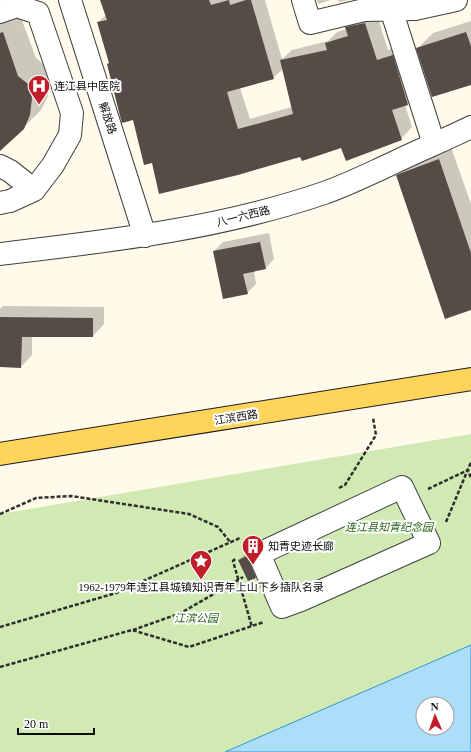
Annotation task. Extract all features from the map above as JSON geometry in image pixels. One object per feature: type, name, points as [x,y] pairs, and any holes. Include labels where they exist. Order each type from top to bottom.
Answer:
[{"type":"main road","name":"江滨西路","points":[[0,454],[471,379]]},
{"type":"street","name":"解放路","points":[[70,0],[145,236]]},
{"type":"street","points":[[303,0],[310,23],[364,10],[415,9],[456,0]]},
{"type":"street","points":[[0,203],[10,202],[34,190],[53,165],[70,135],[72,113],[38,13],[13,8]]},
{"type":"street","points":[[391,9],[434,144]]},
{"type":"street","name":"八一六西路","points":[[0,254],[145,236],[212,224],[249,215],[318,195],[360,178],[471,127]]},
{"type":"street","points":[[0,166],[10,171],[34,190]]},
{"type":"street","points":[[402,487],[428,543],[301,600],[282,607],[259,554],[402,487]]},
{"type":"path","points":[[338,488],[345,484],[376,435],[372,411]]},
{"type":"path","points":[[468,470],[471,478]]},
{"type":"path","points":[[0,514],[36,498],[71,496],[189,514],[218,527],[231,543]]},
{"type":"path","points":[[0,627],[116,593],[242,537]]},
{"type":"path","points":[[236,567],[252,626]]},
{"type":"green space","name":"江滨公园","points":[[471,434],[471,645],[225,752],[0,752],[0,514]]},
{"type":"water","points":[[471,645],[471,752],[225,752]]},
{"type":"building","points":[[100,0],[209,0],[211,5],[229,0],[230,5],[251,0],[274,79],[227,92],[238,129],[293,114],[280,60],[327,50],[325,43],[348,36],[345,27],[365,23],[377,60],[393,55],[408,105],[392,110],[402,140],[346,161],[341,148],[302,161],[300,157],[238,175],[159,194],[152,163],[144,165],[133,120],[122,123],[107,64],[109,63],[97,22],[107,20]]},
{"type":"building","points":[[3,32],[18,76],[29,85],[32,98],[30,115],[24,129],[0,151],[0,33]]},
{"type":"building","points":[[466,32],[471,46],[471,85],[432,97],[416,48]]},
{"type":"building","points":[[439,159],[471,253],[471,310],[445,319],[396,175]]},
{"type":"building","points":[[260,242],[266,269],[243,274],[248,294],[223,299],[213,251]]},
{"type":"building","points":[[0,317],[93,318],[93,337],[22,337],[21,368],[0,367]]},
{"type":"building","points":[[247,556],[256,578],[248,581],[238,560]]},
{"type":"place","name":"连江县中医院","points":[[39,106]]},
{"type":"place","name":"知青史迹长廊","points":[[253,566]]},
{"type":"place","name":"1962-1979年连江县城镇知识青年上山下乡插队名录","points":[[201,580]]},
{"type":"park label","name":"连江县知青纪念园","points":[[389,527]]}]
